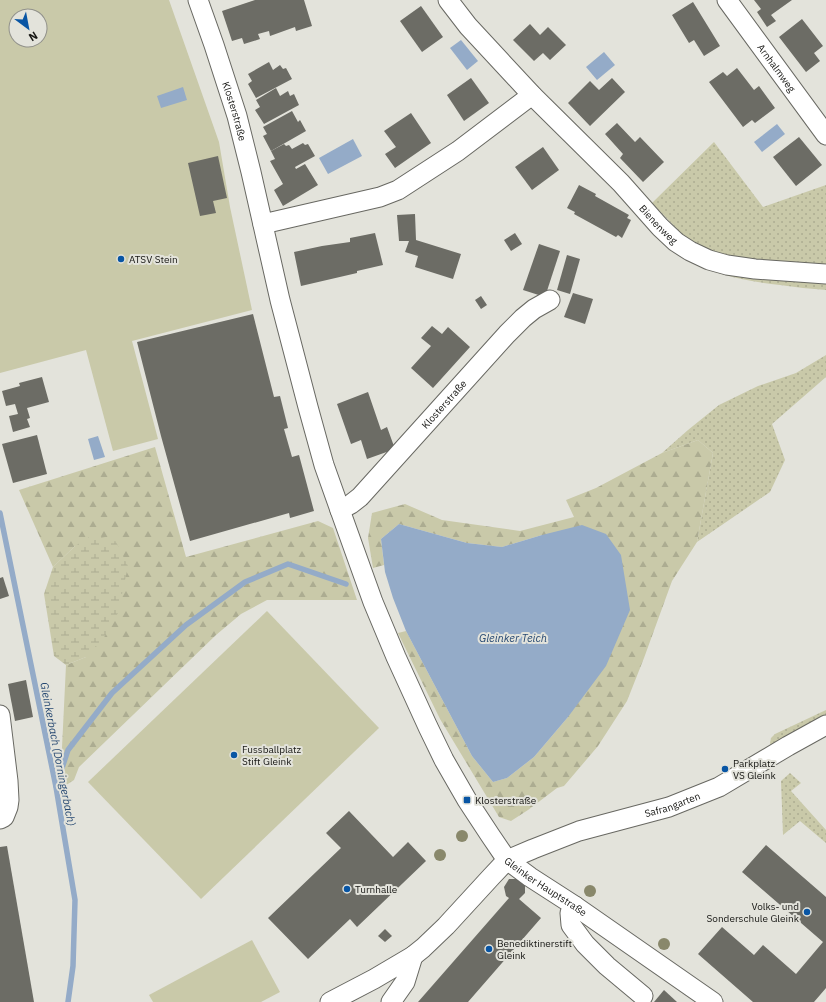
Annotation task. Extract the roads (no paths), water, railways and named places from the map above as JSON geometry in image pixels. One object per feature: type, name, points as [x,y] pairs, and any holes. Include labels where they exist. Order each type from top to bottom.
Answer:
[{"type":"street","name":"Klosterstraße","points":[[198,0],[237,116],[280,300],[324,465],[373,602],[396,657],[444,760],[467,800],[507,860]]},
{"type":"street","name":"Bienenweg","points":[[448,0],[468,26],[532,95],[621,183],[660,227],[676,242],[709,260],[727,265],[755,269],[826,274]]},
{"type":"street","name":"Arnhalmweg","points":[[726,0],[826,135]]},
{"type":"street","points":[[263,224],[380,197],[398,190],[458,151],[532,95]]},
{"type":"street","name":"Klosterstraße","points":[[340,510],[360,497],[507,334],[534,309],[550,300]]},
{"type":"street","points":[[0,714],[9,800],[4,817],[0,819]]},
{"type":"street","name":"Safrangarten","points":[[507,860],[579,831],[669,807],[719,787],[826,725]]},
{"type":"street","name":"Gleinker Hauptstraße","points":[[330,1002],[374,979],[413,956],[446,926],[507,860],[713,1002]]},
{"type":"street","points":[[575,906],[570,913],[571,925],[585,944],[606,966],[643,996]]},
{"type":"street","points":[[391,1002],[405,982],[413,956]]},
{"type":"water","points":[[461,40],[478,61],[467,70],[450,48]]},
{"type":"water","points":[[604,52],[615,65],[597,80],[586,67]]},
{"type":"water","points":[[183,87],[187,100],[161,108],[157,96]]},
{"type":"water","points":[[777,124],[785,134],[762,152],[754,142]]},
{"type":"water","points":[[353,139],[362,156],[328,174],[319,158]]},
{"type":"water","points":[[98,436],[105,457],[94,460],[88,439]]},
{"type":"water","name":"Gleinker Teich","points":[[399,524],[467,543],[502,547],[582,525],[606,534],[621,555],[630,610],[606,666],[568,717],[534,757],[507,778],[493,782],[472,756],[406,631],[385,572],[381,539]]},
{"type":"waterway","name":"Gleinkerbach (Dorningerbach)","points":[[0,513],[56,787],[75,900],[73,966],[68,1002]]},
{"type":"waterway","points":[[56,786],[68,750],[112,693],[186,625],[245,582],[288,564],[346,584]]},
{"type":"place","name":"ATSV Stein","points":[[121,259]]},
{"type":"place","name":"Fussballplatz Stift Gleink","points":[[234,755]]},
{"type":"place","name":"Parkplatz VS Gleink","points":[[725,769]]},
{"type":"place","name":"Klosterstraße","points":[[467,800]]},
{"type":"place","name":"Turnhalle","points":[[347,889]]},
{"type":"place","name":"Volks- und Sonderschule Gleink","points":[[807,912]]},
{"type":"place","name":"Benediktinerstift Gleink","points":[[489,949]]}]
